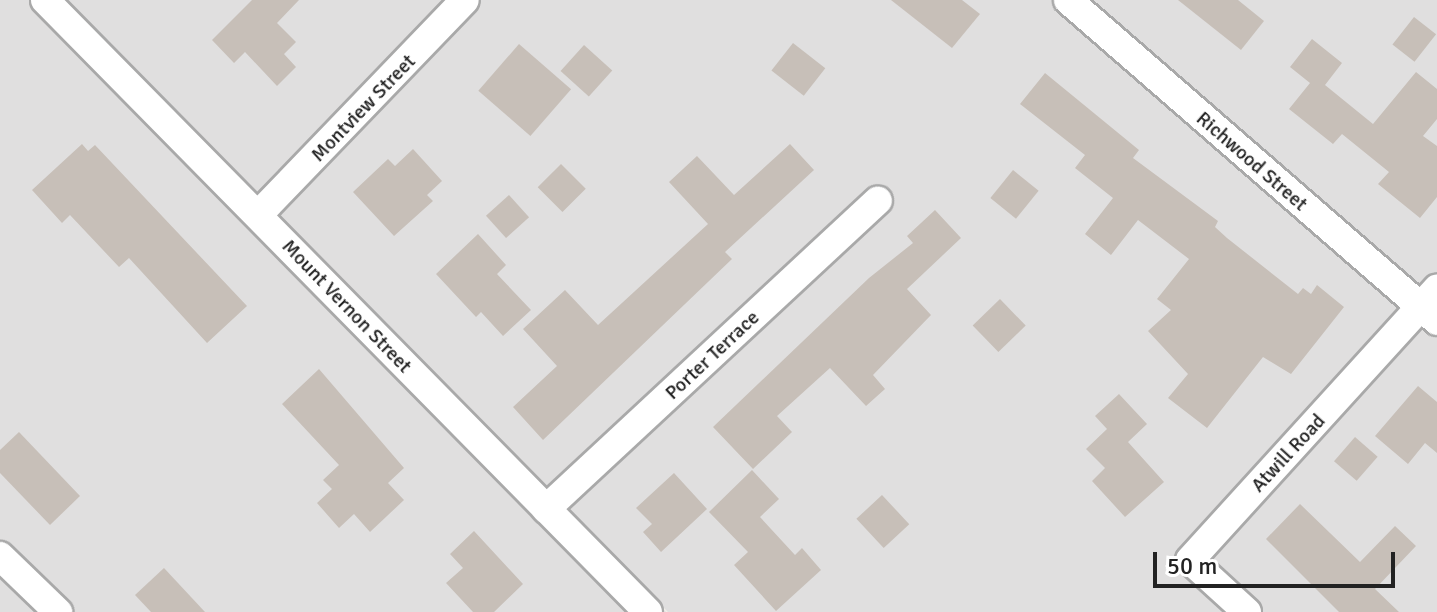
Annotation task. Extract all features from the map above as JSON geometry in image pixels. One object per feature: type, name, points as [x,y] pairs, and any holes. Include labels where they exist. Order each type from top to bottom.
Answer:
[{"type":"street","name":"Mount Vernon Street","points":[[45,0],[648,612]]},
{"type":"street","name":"Montview Street","points":[[258,215],[465,0]]},
{"type":"street","name":"Richwood Street","points":[[1068,0],[1432,306]]},
{"type":"street","name":"Porter Terrace","points":[[546,509],[878,201]]},
{"type":"street","name":"Atwill Road","points":[[1247,612],[1190,560],[1432,306]]},
{"type":"street","points":[[0,556],[58,612]]},
{"type":"shaded area","points":[[0,0],[1437,0],[1437,612],[668,612],[509,452],[666,612],[0,612]]},
{"type":"building","points":[[252,0],[299,0],[277,23],[296,42],[284,54],[296,67],[277,86],[245,52],[234,63],[212,40]]},
{"type":"building","points":[[891,0],[962,0],[980,14],[952,48]]},
{"type":"building","points":[[1178,0],[1238,0],[1264,21],[1241,50]]},
{"type":"building","points":[[1414,17],[1436,34],[1415,62],[1392,45]]},
{"type":"building","points":[[1312,39],[1342,63],[1325,85],[1373,124],[1416,72],[1437,89],[1437,119],[1423,136],[1437,146],[1437,197],[1420,218],[1378,184],[1389,172],[1342,134],[1333,144],[1289,109],[1310,83],[1290,67]]},
{"type":"building","points":[[793,43],[825,68],[804,96],[771,71]]},
{"type":"building","points":[[519,44],[571,89],[530,136],[478,91]]},
{"type":"building","points":[[584,45],[612,70],[589,96],[561,71]]},
{"type":"building","points":[[1045,73],[1139,150],[1133,158],[1218,221],[1215,227],[1227,238],[1298,294],[1303,288],[1311,294],[1317,285],[1344,307],[1291,374],[1263,357],[1207,428],[1168,398],[1188,374],[1148,331],[1171,310],[1157,299],[1189,259],[1138,220],[1111,255],[1085,234],[1113,198],[1075,168],[1085,155],[1020,104]]},
{"type":"building","points":[[82,144],[88,151],[95,145],[247,306],[207,343],[129,258],[119,267],[70,215],[62,223],[32,190]]},
{"type":"building","points":[[790,144],[814,170],[725,252],[732,259],[543,440],[513,407],[557,366],[523,329],[565,290],[598,325],[708,224],[669,182],[697,156],[734,195]]},
{"type":"building","points":[[413,149],[442,181],[427,195],[433,201],[394,236],[353,192],[388,159],[395,166]]},
{"type":"building","points":[[561,164],[586,189],[562,212],[538,187]]},
{"type":"building","points":[[1013,170],[1039,191],[1016,219],[990,198]]},
{"type":"building","points":[[509,195],[529,217],[506,238],[486,216]]},
{"type":"building","points":[[935,210],[961,238],[907,289],[931,315],[873,375],[885,389],[866,406],[830,368],[777,416],[792,432],[753,469],[713,427],[869,278],[913,243],[907,236]]},
{"type":"building","points":[[478,234],[506,265],[497,274],[531,310],[503,336],[481,312],[476,317],[436,274]]},
{"type":"building","points":[[1000,299],[1026,326],[998,352],[973,325]]},
{"type":"building","points":[[319,369],[404,468],[388,483],[404,500],[370,532],[354,514],[339,528],[317,503],[332,489],[323,480],[339,465],[282,404]]},
{"type":"building","points":[[1418,386],[1437,402],[1437,453],[1425,443],[1408,464],[1375,436]]},
{"type":"building","points":[[1119,394],[1147,424],[1128,442],[1164,482],[1125,517],[1092,481],[1105,468],[1086,449],[1107,429],[1095,416]]},
{"type":"building","points":[[19,432],[80,496],[50,525],[0,473],[0,450]]},
{"type":"building","points":[[1355,437],[1378,457],[1357,481],[1334,461]]},
{"type":"building","points":[[752,470],[779,499],[760,517],[795,555],[802,548],[821,570],[776,611],[734,565],[748,552],[709,512]]},
{"type":"building","points":[[674,473],[707,509],[661,552],[643,532],[652,524],[636,508]]},
{"type":"building","points":[[882,495],[909,524],[884,548],[856,519]]},
{"type":"building","points":[[1300,504],[1360,562],[1395,526],[1416,546],[1375,589],[1399,612],[1339,612],[1266,539]]},
{"type":"building","points":[[474,531],[523,584],[494,612],[473,612],[446,583],[463,568],[450,554]]},
{"type":"building","points":[[164,568],[205,612],[151,612],[135,595]]}]
